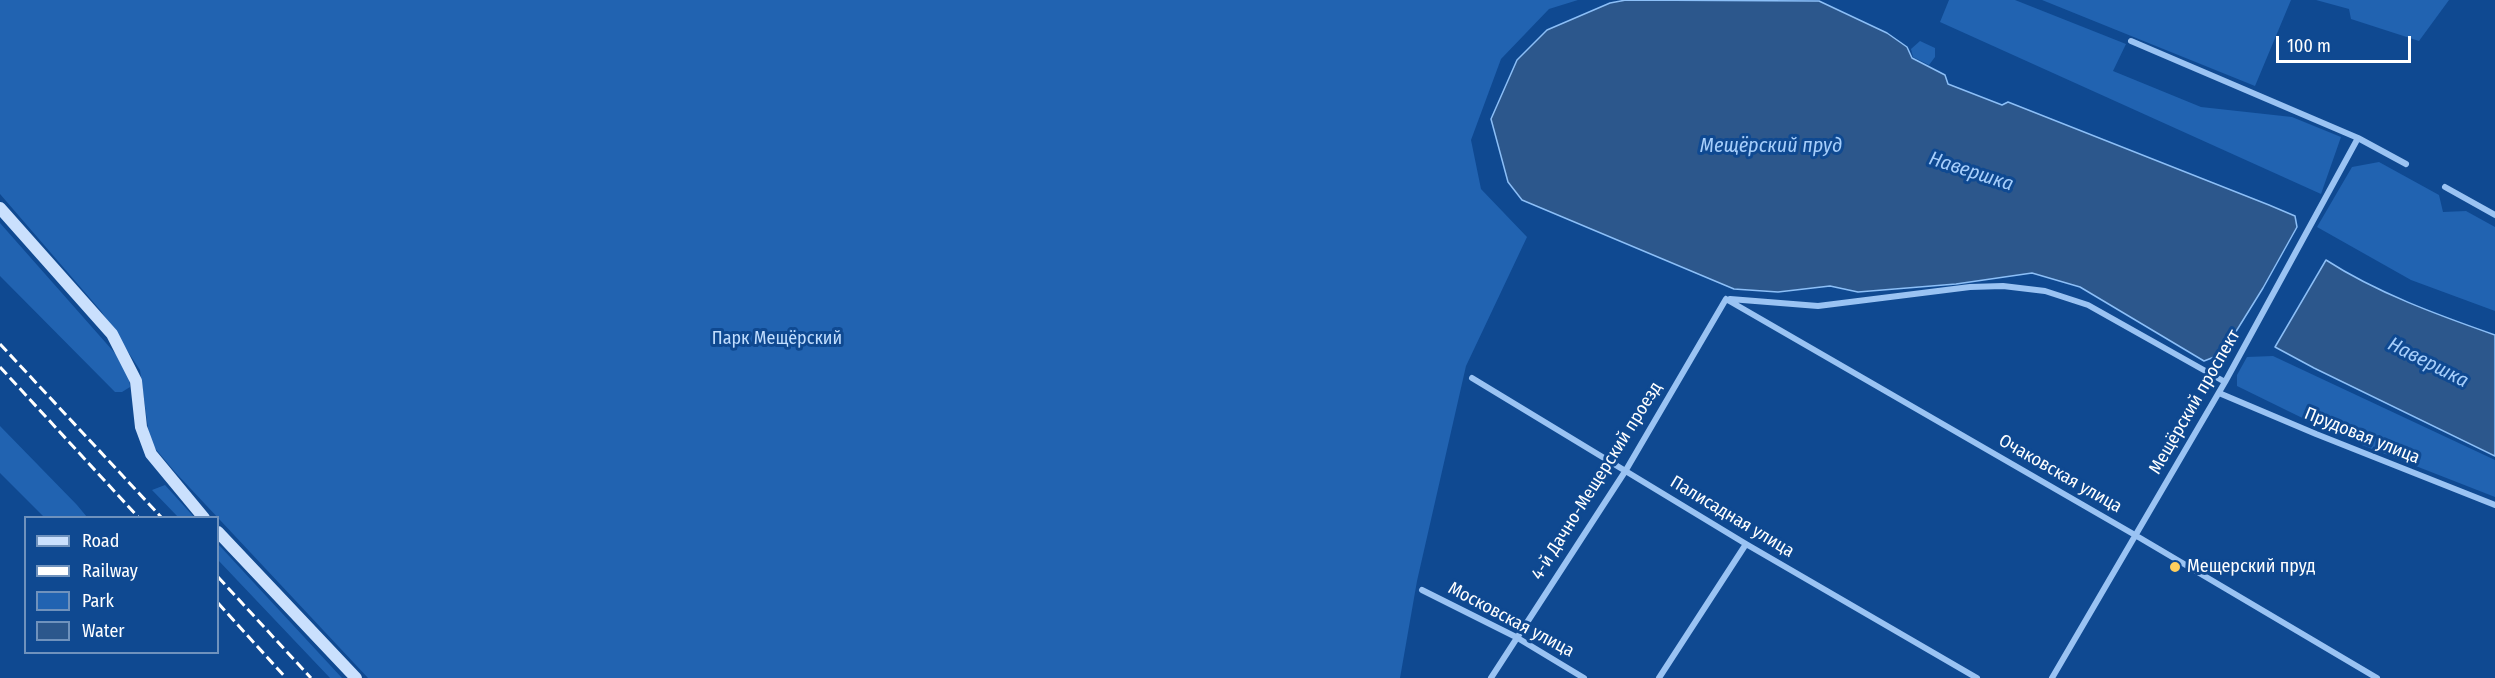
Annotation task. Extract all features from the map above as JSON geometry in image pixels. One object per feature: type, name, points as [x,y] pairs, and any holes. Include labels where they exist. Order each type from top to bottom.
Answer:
[{"type":"street","points":[[2132,41],[2358,138],[2406,164]]},
{"type":"street","name":"Мещёрский проспект","points":[[2052,678],[2219,393],[2358,138]]},
{"type":"street","points":[[2445,187],[2495,215]]},
{"type":"street","points":[[0,208],[112,334],[136,381],[141,426],[151,454],[202,516]]},
{"type":"street","points":[[1726,299],[1818,306],[1970,287],[2003,286],[2045,291],[2088,306],[2225,382]]},
{"type":"street","name":"4-й Дачно-Мещерский проезд","points":[[1491,678],[1626,470],[1726,299]]},
{"type":"street","name":"Очаковская улица","points":[[1726,299],[2135,535],[2377,678]]},
{"type":"street","name":"Палисадная улица","points":[[1472,378],[1746,544],[1977,678]]},
{"type":"street","name":"Прудовая улица","points":[[2219,393],[2495,505]]},
{"type":"street","points":[[219,533],[356,678]]},
{"type":"street","points":[[1659,678],[1746,544]]},
{"type":"street","name":"Московская улица","points":[[1422,590],[1516,638],[1584,678]]},
{"type":"green space","name":"Парк Мещёрский","points":[[0,0],[1578,0],[1549,9],[1501,59],[1471,140],[1481,189],[1527,237],[1466,366],[1417,581],[1400,678],[368,678],[154,447],[149,435],[140,370],[101,311],[0,194]]},
{"type":"green space","points":[[1949,0],[2015,0],[2126,44],[2113,71],[2201,107],[2292,117],[2341,137],[2321,194],[1940,22]]},
{"type":"green space","points":[[2042,0],[2291,0],[2255,86]]},
{"type":"green space","points":[[2316,0],[2449,0],[2419,41],[2351,19],[2349,9]]},
{"type":"green space","points":[[1920,41],[1935,48],[1935,57],[1929,65],[1913,57],[1911,49]]},
{"type":"green space","points":[[2379,162],[2439,195],[2443,212],[2466,211],[2495,227],[2495,311],[2411,280],[2317,227],[2352,167]]},
{"type":"green space","points":[[0,223],[121,360],[129,377],[130,387],[122,392],[115,392],[0,276]]},
{"type":"green space","points":[[2273,356],[2495,460],[2495,497],[2362,445],[2355,429],[2333,433],[2237,386],[2237,375],[2247,357]]},
{"type":"green space","points":[[0,426],[86,516],[43,516],[0,473]]},
{"type":"green space","points":[[165,485],[193,516],[177,516],[152,490]]},
{"type":"green space","points":[[219,545],[342,678],[330,678],[219,561]]},
{"type":"water","name":"Мещёрский пруд","points":[[1626,0],[1819,1],[1887,33],[1907,47],[1912,58],[1945,75],[1948,84],[2002,105],[2008,102],[2269,205],[2295,216],[2297,227],[2222,354],[2204,361],[2080,287],[2032,273],[1956,284],[1858,292],[1830,286],[1778,292],[1734,289],[1522,200],[1508,182],[1491,119],[1517,60],[1547,30],[1610,3]]},
{"type":"water","name":"Навершка","points":[[2326,260],[2387,293],[2495,335],[2495,456],[2275,347]]},
{"type":"railway","points":[[0,344],[160,516]]},
{"type":"railway","points":[[0,367],[137,516]]},
{"type":"railway","points":[[219,578],[311,678]]},
{"type":"railway","points":[[219,604],[286,678]]},
{"type":"place","name":"Мещерский пруд","points":[[2175,567]]}]
